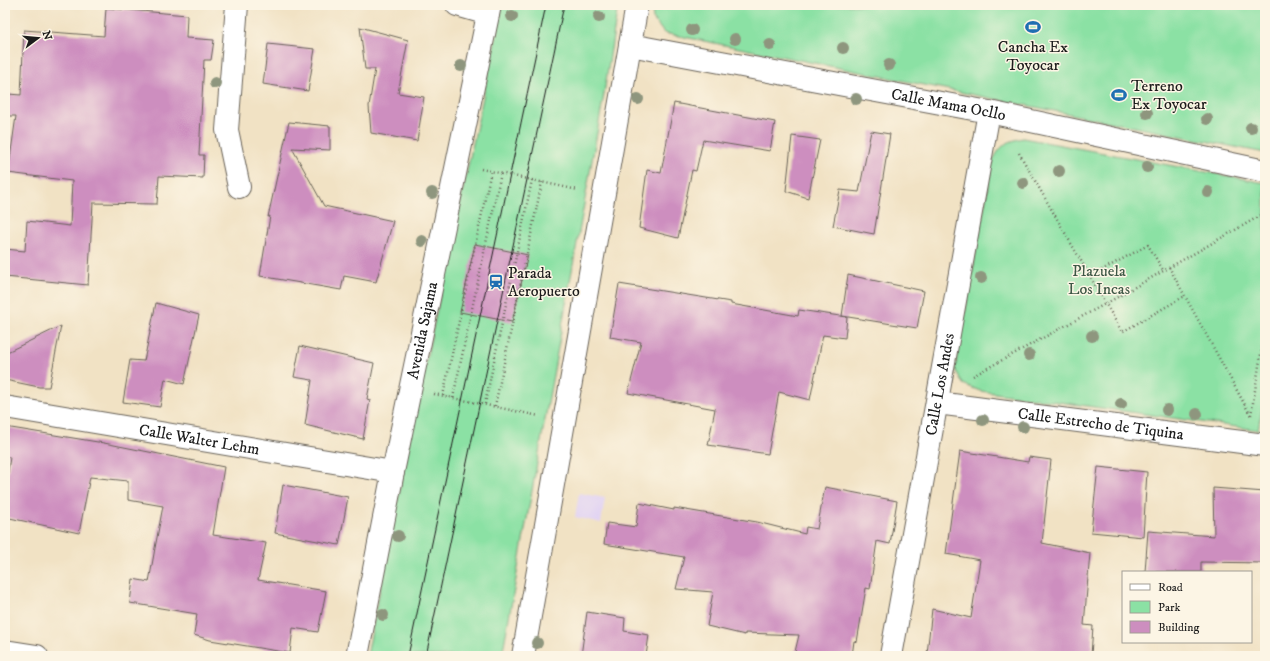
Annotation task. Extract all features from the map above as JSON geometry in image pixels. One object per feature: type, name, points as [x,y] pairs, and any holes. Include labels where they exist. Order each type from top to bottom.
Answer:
[{"type":"street","points":[[237,5],[227,130],[239,187]]},
{"type":"street","points":[[457,5],[489,9]]},
{"type":"street","points":[[523,656],[636,5]]},
{"type":"street","name":"Avenida Sajama","points":[[357,656],[393,472],[489,9]]},
{"type":"street","name":"Calle Mama Ocllo","points":[[630,45],[989,112],[1265,171]]},
{"type":"street","name":"Calle Los Andes","points":[[891,656],[989,112]]},
{"type":"street","name":"Calle Estrecho de Tiquina","points":[[937,403],[1265,445]]},
{"type":"street","name":"Calle Walter Lehm","points":[[5,407],[393,472]]},
{"type":"street","points":[[5,651],[37,656]]},
{"type":"path","points":[[1019,153],[1107,303],[1122,332],[1185,296]]},
{"type":"path","points":[[475,167],[580,190]]},
{"type":"path","points":[[444,396],[491,171]]},
{"type":"path","points":[[453,398],[501,173]]},
{"type":"path","points":[[485,404],[532,180]]},
{"type":"path","points":[[495,406],[542,182]]},
{"type":"path","points":[[973,376],[1107,303],[1265,213]]},
{"type":"path","points":[[1091,276],[1148,245],[1163,270]]},
{"type":"path","points":[[1169,267],[1251,416],[1265,329]]},
{"type":"path","points":[[432,394],[539,416]]},
{"type":"shaded area","points":[[579,493],[605,498],[601,523],[575,517]]},
{"type":"green space","points":[[503,5],[618,5],[603,100],[502,656],[367,656],[417,402]]},
{"type":"green space","name":"Terreno Ex Toyocar","points":[[652,5],[1265,5],[1265,153],[664,33],[653,19]]},
{"type":"green space","name":"Plazuela Los Incas","points":[[1023,138],[1265,183],[1265,393],[1258,430],[980,391],[963,384],[955,369],[993,160],[1005,144]]},
{"type":"building","points":[[106,8],[187,15],[186,38],[214,40],[211,60],[204,60],[199,155],[204,155],[203,178],[159,176],[157,204],[93,203],[88,285],[5,277],[5,249],[25,251],[27,221],[70,226],[72,181],[8,173],[16,116],[8,116],[8,94],[21,95],[24,30],[104,36]]},
{"type":"building","points":[[360,27],[408,40],[398,93],[424,97],[417,141],[371,133],[369,106],[375,69],[365,69]]},
{"type":"building","points":[[268,44],[315,49],[308,91],[263,84]]},
{"type":"building","points":[[674,103],[775,122],[770,151],[703,140],[696,171],[692,170],[678,238],[639,228],[647,170],[661,173]]},
{"type":"building","points":[[289,122],[330,126],[330,150],[292,148],[324,206],[393,221],[376,282],[344,276],[341,290],[260,276],[270,216],[268,217]]},
{"type":"building","points":[[871,131],[890,134],[874,234],[833,226],[840,190],[859,192]]},
{"type":"building","points":[[792,136],[820,140],[808,198],[786,191]]},
{"type":"building","points":[[475,244],[528,255],[512,322],[460,312]]},
{"type":"building","points":[[848,275],[924,291],[917,328],[842,316]]},
{"type":"building","points":[[619,284],[731,302],[731,304],[798,316],[799,310],[847,317],[845,338],[823,335],[810,400],[779,392],[768,454],[708,445],[715,409],[628,393],[641,342],[610,337]]},
{"type":"building","points":[[156,303],[199,315],[184,384],[165,379],[160,407],[123,402],[130,360],[144,361]]},
{"type":"building","points":[[61,326],[49,387],[39,387],[5,380],[5,353]]},
{"type":"building","points":[[300,346],[374,363],[367,399],[370,400],[363,439],[305,425],[312,380],[294,377]]},
{"type":"building","points":[[5,427],[104,443],[224,467],[213,535],[266,543],[258,580],[326,591],[318,632],[293,628],[290,653],[210,640],[194,635],[197,614],[130,603],[133,579],[149,582],[163,506],[128,500],[128,481],[90,477],[79,533],[5,517],[5,493],[10,457],[5,457]]},
{"type":"building","points":[[960,451],[1028,462],[1029,457],[1051,460],[1042,543],[1090,553],[1084,625],[1093,626],[1091,656],[938,656],[927,654],[932,609],[971,618],[980,560],[946,554]]},
{"type":"building","points":[[1098,467],[1147,472],[1143,537],[1091,532]]},
{"type":"building","points":[[283,485],[348,497],[339,545],[275,533]]},
{"type":"building","points":[[825,487],[897,501],[890,544],[877,541],[870,589],[866,588],[857,642],[854,641],[852,656],[794,656],[799,635],[745,633],[745,635],[707,626],[713,592],[676,589],[684,557],[604,544],[607,523],[636,527],[639,503],[674,510],[674,508],[757,522],[805,534],[806,527],[817,529]]},
{"type":"building","points":[[1213,488],[1265,492],[1265,563],[1201,562],[1201,571],[1145,571],[1148,531],[1214,536]]},
{"type":"building","points":[[587,612],[625,618],[624,631],[649,635],[646,656],[581,656]]},
{"type":"tram line","points":[[408,656],[546,5]]},
{"type":"tram line","points":[[426,656],[564,5]]},
{"type":"place","name":"Cancha Ex Toyocar","points":[[1033,27]]},
{"type":"place","name":"Terreno Ex Toyocar","points":[[1119,95]]},
{"type":"place","name":"Parada Aeropuerto","points":[[496,282]]}]
